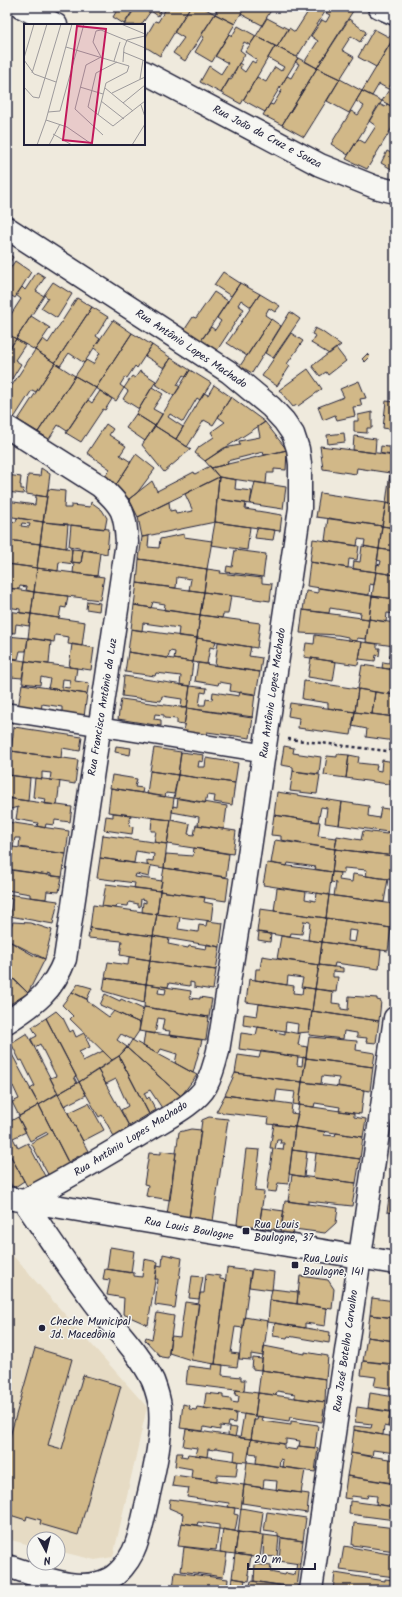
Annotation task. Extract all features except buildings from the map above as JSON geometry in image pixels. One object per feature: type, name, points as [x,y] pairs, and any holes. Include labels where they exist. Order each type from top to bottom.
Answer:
[{"type":"street","points":[[22,7],[54,24]]},
{"type":"street","name":"Rua João da Cruz e Souza","points":[[145,73],[320,165],[375,187],[395,192]]},
{"type":"street","name":"Rua Antônio Lopes Machado","points":[[7,228],[229,372],[271,407],[284,421],[293,434],[300,464],[300,508],[265,745],[218,1051],[206,1087],[196,1098],[170,1116],[103,1158],[16,1200]]},
{"type":"street","name":"Rua Francisco Antônio da Luz","points":[[7,427],[100,486],[121,508],[125,520],[127,542],[65,958],[55,982],[44,996],[7,1022]]},
{"type":"street","points":[[7,712],[99,726],[265,745]]},
{"type":"street","name":"Rua José Botelho Carvalho","points":[[311,1590],[395,1018]]},
{"type":"street","points":[[7,1566],[76,1585],[90,1585],[117,1574],[133,1552],[140,1530],[154,1471],[160,1424],[160,1407],[152,1380],[133,1351],[16,1200]]},
{"type":"street","name":"Rua Louis Boulogne","points":[[16,1200],[395,1263]]},
{"type":"path","points":[[265,745],[395,752]]},
{"type":"shaded area","name":"Cheche Municipal Jd. Macedônia","points":[[7,1249],[147,1407],[113,1557],[95,1560],[66,1553],[66,1531],[26,1531],[26,1544],[7,1539]]},
{"type":"place","name":"Rua Louis Boulogne, 37","points":[[246,1231]]},
{"type":"place","name":"Rua Louis Boulogne, 141","points":[[295,1265]]},
{"type":"place","name":"Cheche Municipal Jd. Macedônia","points":[[42,1328]]}]
